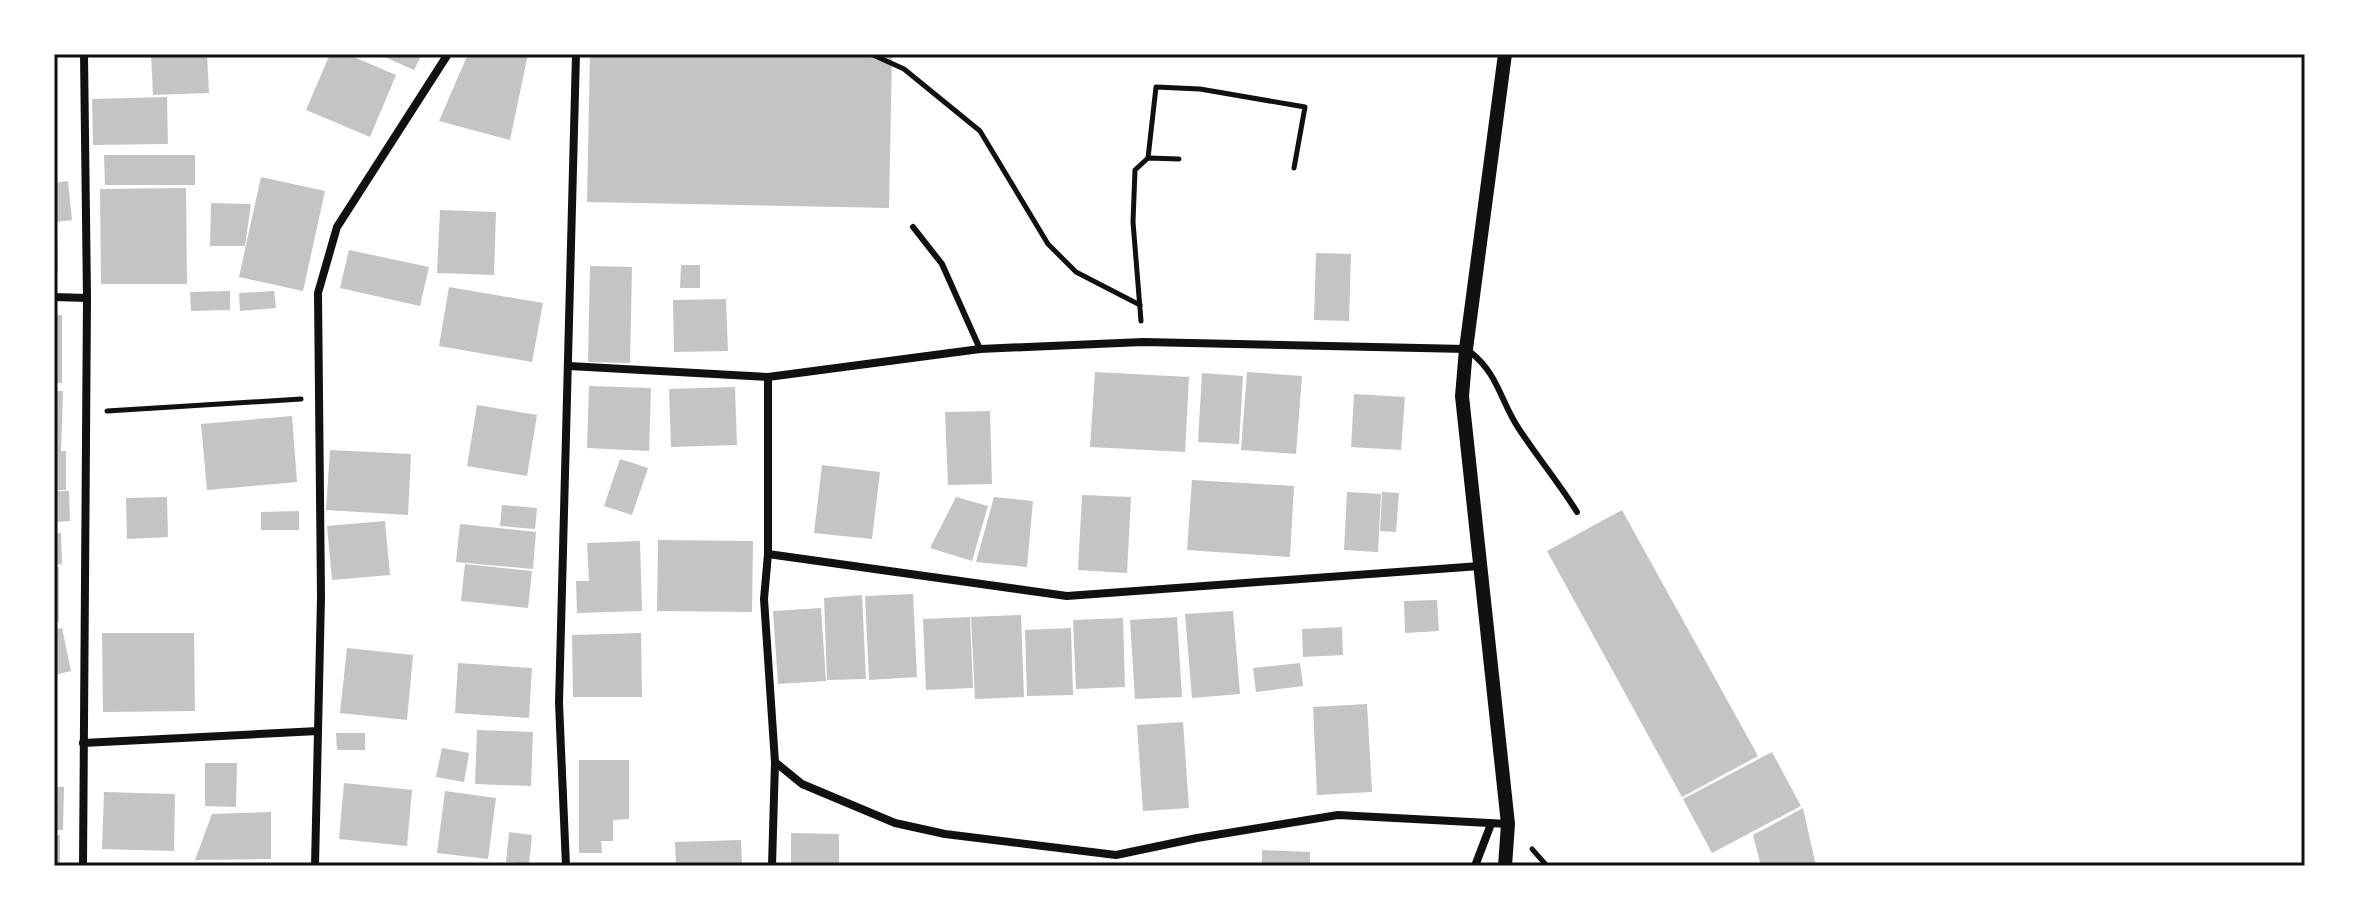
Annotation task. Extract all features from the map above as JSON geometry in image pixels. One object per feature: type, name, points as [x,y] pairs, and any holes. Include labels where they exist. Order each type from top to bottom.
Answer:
[{"type":"street","points":[[83,866],[87,298],[84,54]]},
{"type":"street","points":[[315,866],[321,597],[318,293],[337,227],[448,54]]},
{"type":"street","points":[[566,866],[559,703],[576,54]]},
{"type":"street","points":[[1505,54],[1462,396],[1508,824],[1505,866]]},
{"type":"street","points":[[54,297],[87,298]]},
{"type":"street","points":[[569,366],[768,377],[980,349],[1143,342],[1466,349]]},
{"type":"street","points":[[768,377],[768,554],[764,599],[775,762],[772,866]]},
{"type":"street","points":[[768,554],[1067,596],[1480,566]]},
{"type":"street","points":[[83,743],[318,731]]},
{"type":"street","points":[[775,762],[802,784],[895,823],[945,834],[1116,855],[1338,815],[1508,824]]},
{"type":"street","points":[[1475,866],[1491,824]]},
{"type":"lane","points":[[913,227],[942,264],[980,349]]},
{"type":"lane","points":[[1466,349],[1485,363],[1518,428],[1577,512]]},
{"type":"path","points":[[871,54],[904,69],[980,131],[1048,244],[1076,272],[1140,305]]},
{"type":"path","points":[[1143,342],[1133,222],[1135,170],[1148,158],[1156,87],[1200,89],[1305,107],[1294,168]]},
{"type":"path","points":[[1148,158],[1179,159]]},
{"type":"path","points":[[86,412],[319,397]]},
{"type":"building","points":[[151,54],[207,54],[209,93],[153,95]]},
{"type":"building","points":[[330,54],[347,54],[396,75],[370,137],[306,110]]},
{"type":"building","points":[[378,54],[422,54],[414,70]]},
{"type":"building","points":[[468,54],[528,54],[510,140],[439,121]]},
{"type":"building","points":[[590,54],[892,54],[889,208],[587,202]]},
{"type":"building","points":[[167,97],[168,144],[93,145],[92,99]]},
{"type":"building","points":[[104,155],[195,155],[195,185],[105,185]]},
{"type":"building","points":[[261,177],[325,191],[303,291],[239,277]]},
{"type":"building","points":[[68,181],[72,220],[57,222],[54,183]]},
{"type":"building","points":[[186,188],[187,284],[101,284],[100,189]]},
{"type":"building","points":[[211,203],[251,204],[245,246],[210,246]]},
{"type":"building","points":[[440,210],[496,212],[494,275],[437,273]]},
{"type":"building","points":[[54,226],[57,226],[58,272],[54,273]]},
{"type":"building","points":[[349,250],[429,267],[420,306],[340,288]]},
{"type":"building","points":[[1316,253],[1351,254],[1349,321],[1314,320]]},
{"type":"building","points":[[681,265],[700,265],[700,288],[680,288]]},
{"type":"building","points":[[590,266],[632,267],[630,363],[588,362]]},
{"type":"building","points":[[449,287],[543,303],[532,362],[439,346]]},
{"type":"building","points":[[230,291],[230,310],[191,311],[190,292]]},
{"type":"building","points":[[274,291],[276,308],[240,311],[239,293]]},
{"type":"building","points":[[726,299],[728,351],[674,352],[673,300]]},
{"type":"building","points":[[54,315],[62,315],[62,383],[54,383]]},
{"type":"building","points":[[1095,372],[1189,377],[1185,452],[1090,447]]},
{"type":"building","points":[[1247,372],[1302,376],[1296,454],[1241,450]]},
{"type":"building","points":[[1202,373],[1243,376],[1239,444],[1198,442]]},
{"type":"building","points":[[589,386],[651,388],[649,451],[587,448]]},
{"type":"building","points":[[735,387],[737,445],[671,447],[669,389]]},
{"type":"building","points":[[54,391],[63,391],[61,451],[66,451],[66,490],[54,490]]},
{"type":"building","points":[[1354,394],[1405,397],[1401,450],[1351,447]]},
{"type":"building","points":[[477,405],[537,415],[527,476],[467,466]]},
{"type":"building","points":[[990,411],[992,484],[948,485],[945,412]]},
{"type":"building","points":[[292,416],[297,482],[207,490],[201,424]]},
{"type":"building","points":[[330,450],[411,454],[408,515],[326,510]]},
{"type":"building","points":[[620,459],[648,468],[632,515],[604,506]]},
{"type":"building","points":[[822,465],[880,472],[872,539],[814,533]]},
{"type":"building","points":[[1192,480],[1294,486],[1290,557],[1187,550]]},
{"type":"building","points":[[54,491],[69,491],[70,521],[54,522]]},
{"type":"building","points":[[1347,492],[1381,494],[1378,552],[1344,550]]},
{"type":"building","points":[[1382,492],[1399,493],[1396,532],[1380,531]]},
{"type":"building","points":[[1082,495],[1131,497],[1127,573],[1078,570]]},
{"type":"building","points":[[167,497],[168,537],[127,539],[126,498]]},
{"type":"building","points":[[956,497],[988,506],[972,561],[930,548]]},
{"type":"building","points":[[994,497],[1033,501],[1027,567],[976,562]]},
{"type":"building","points":[[502,505],[537,508],[535,529],[500,526]]},
{"type":"building","points":[[1622,510],[1758,756],[1682,797],[1547,551]]},
{"type":"building","points":[[299,511],[299,530],[261,530],[261,512]]},
{"type":"building","points":[[385,521],[390,575],[332,580],[327,526]]},
{"type":"building","points":[[460,524],[536,532],[533,569],[456,562]]},
{"type":"building","points":[[54,533],[61,533],[62,564],[54,565]]},
{"type":"building","points":[[658,540],[753,541],[752,612],[657,611]]},
{"type":"building","points":[[640,541],[642,611],[577,613],[576,581],[589,581],[587,543]]},
{"type":"building","points":[[465,564],[532,571],[528,608],[461,601]]},
{"type":"building","points":[[54,567],[59,567],[59,622],[54,622]]},
{"type":"building","points":[[913,594],[917,677],[869,680],[865,596]]},
{"type":"building","points":[[862,595],[866,679],[827,680],[824,598]]},
{"type":"building","points":[[1437,600],[1439,631],[1405,633],[1404,601]]},
{"type":"building","points":[[821,608],[826,681],[778,684],[773,611]]},
{"type":"building","points":[[1233,611],[1240,694],[1192,698],[1185,614]]},
{"type":"building","points":[[1021,615],[1024,697],[975,699],[971,617]]},
{"type":"building","points":[[970,617],[973,688],[926,690],[923,619]]},
{"type":"building","points":[[1177,617],[1182,697],[1135,699],[1130,620]]},
{"type":"building","points":[[1123,618],[1125,687],[1076,689],[1073,620]]},
{"type":"building","points":[[1342,627],[1343,655],[1303,657],[1302,629]]},
{"type":"building","points":[[62,628],[71,671],[54,675],[54,630]]},
{"type":"building","points":[[1071,628],[1073,695],[1027,696],[1025,630]]},
{"type":"building","points":[[102,633],[194,633],[195,711],[103,712]]},
{"type":"building","points":[[641,633],[642,697],[573,697],[572,635]]},
{"type":"building","points":[[347,648],[413,655],[407,720],[340,713]]},
{"type":"building","points":[[458,663],[532,668],[529,718],[455,713]]},
{"type":"building","points":[[1300,663],[1303,686],[1256,692],[1253,668]]},
{"type":"building","points":[[1367,704],[1372,792],[1317,795],[1313,707]]},
{"type":"building","points":[[1183,722],[1189,808],[1143,811],[1137,725]]},
{"type":"building","points":[[477,730],[533,732],[531,786],[475,784]]},
{"type":"building","points":[[336,733],[365,733],[365,750],[337,750]]},
{"type":"building","points":[[442,748],[469,753],[464,782],[436,777]]},
{"type":"building","points":[[1772,752],[1801,806],[1712,853],[1683,799]]},
{"type":"building","points":[[579,760],[629,760],[629,819],[613,820],[613,841],[601,841],[602,853],[579,853]]},
{"type":"building","points":[[205,763],[237,763],[236,807],[205,806]]},
{"type":"building","points":[[344,783],[412,790],[407,846],[339,839]]},
{"type":"building","points":[[54,787],[64,787],[63,830],[54,830]]},
{"type":"building","points":[[445,791],[496,798],[488,859],[437,853]]},
{"type":"building","points":[[104,792],[175,794],[174,851],[102,849]]},
{"type":"building","points":[[1803,808],[1816,866],[1761,866],[1753,835]]},
{"type":"building","points":[[271,812],[271,859],[195,860],[212,814]]},
{"type":"building","points":[[509,832],[532,835],[529,864],[506,862]]},
{"type":"building","points":[[791,833],[839,834],[839,866],[791,866]]},
{"type":"building","points":[[54,835],[60,835],[60,863],[54,863]]},
{"type":"building","points":[[741,840],[742,866],[676,866],[675,842]]},
{"type":"building","points":[[1262,850],[1310,852],[1310,866],[1262,866]]}]
